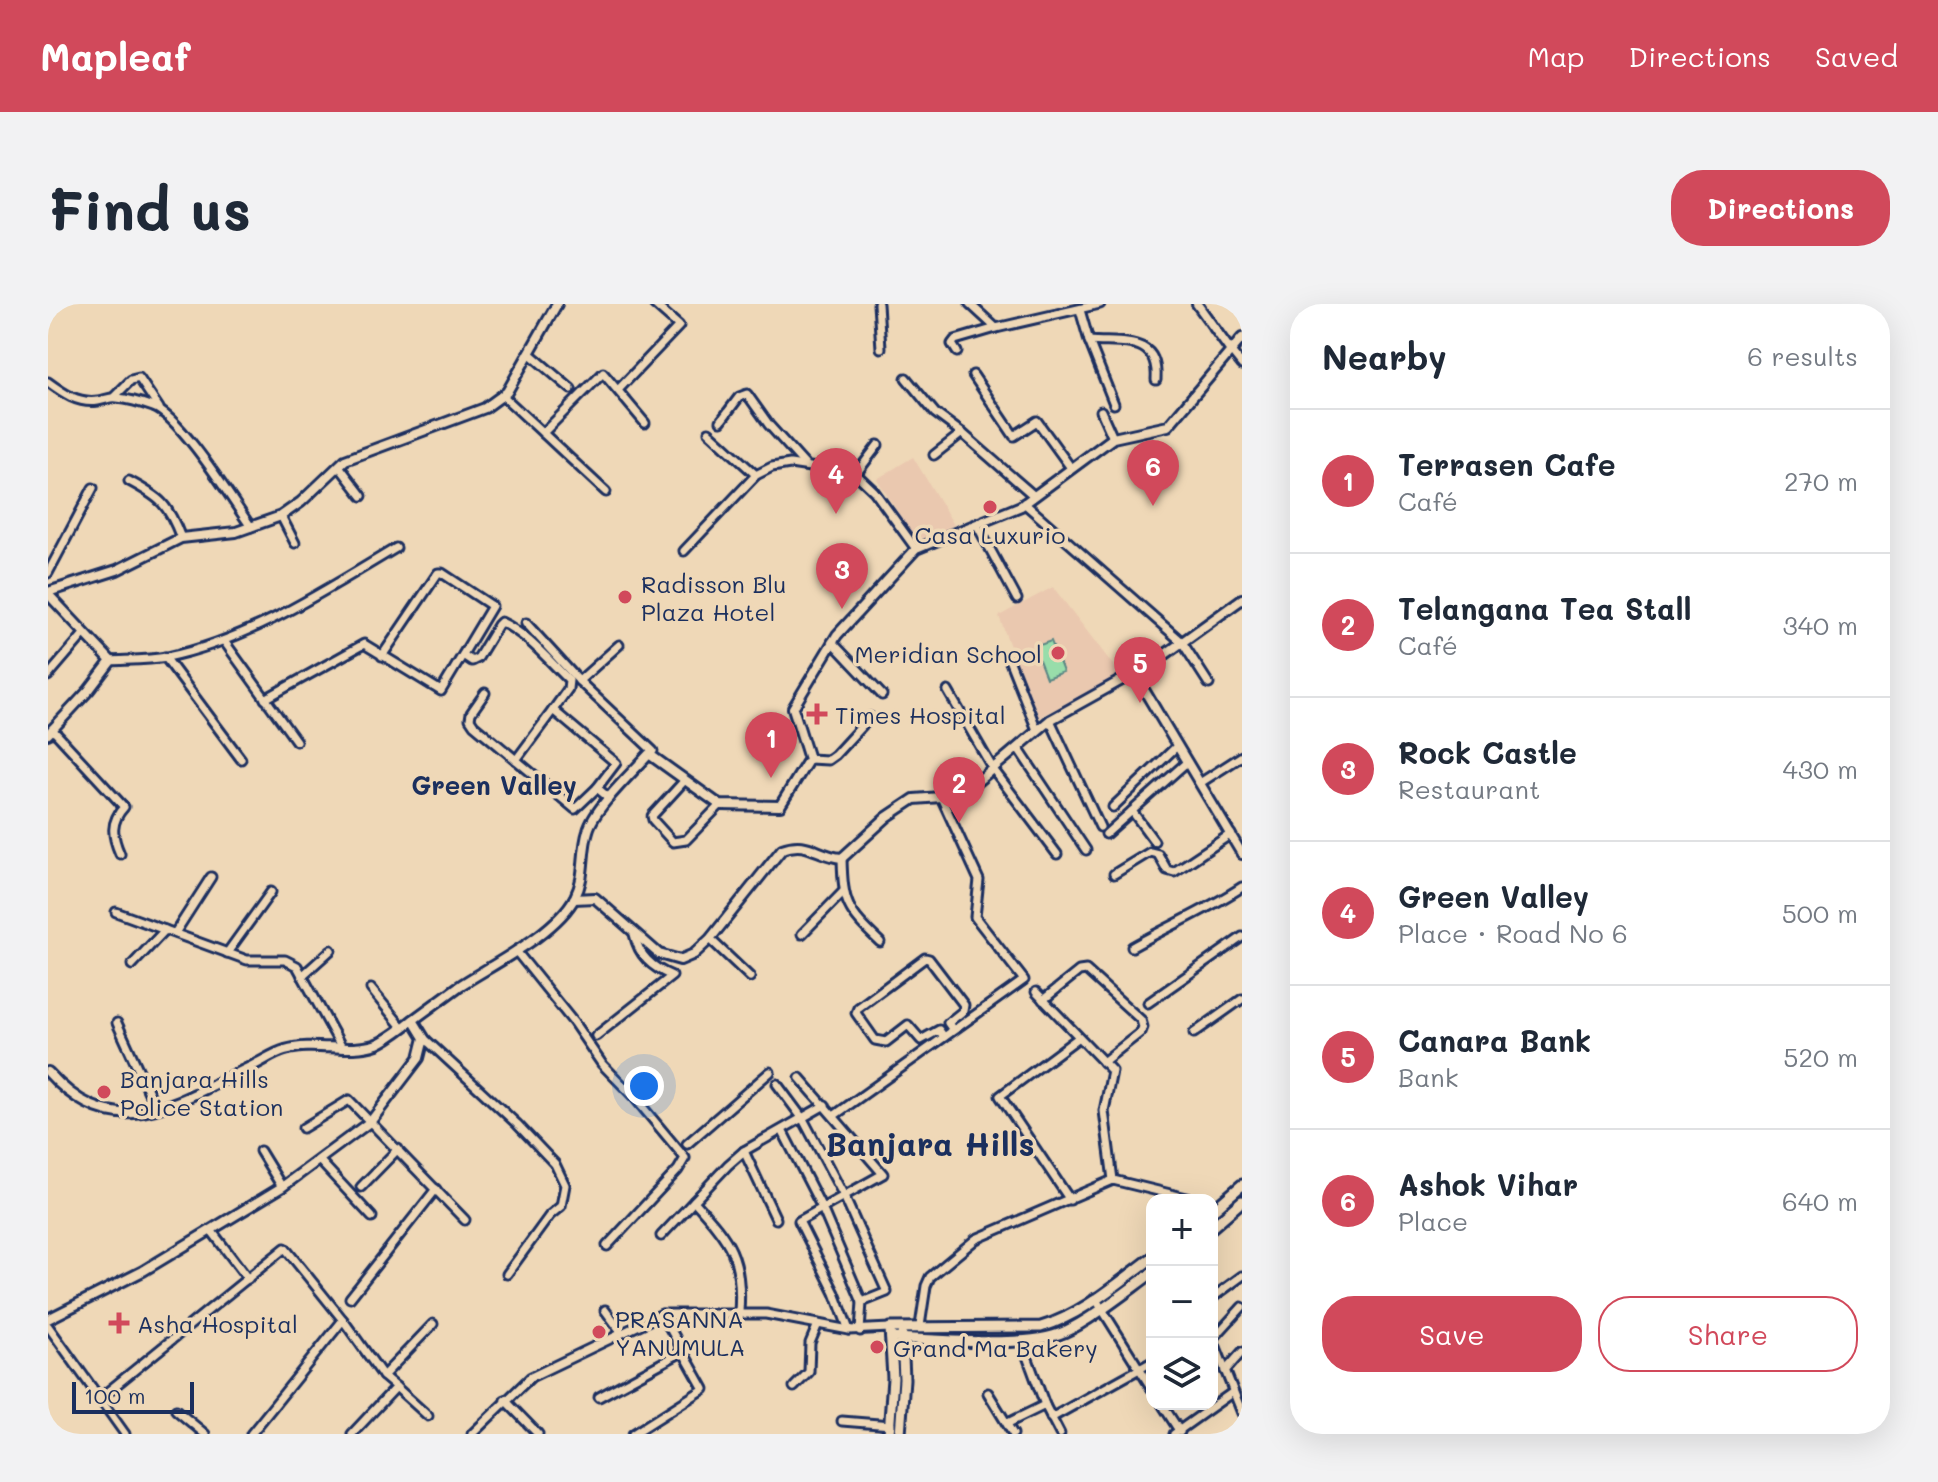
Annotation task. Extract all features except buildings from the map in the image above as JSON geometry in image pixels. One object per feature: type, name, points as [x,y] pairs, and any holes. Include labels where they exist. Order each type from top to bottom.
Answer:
[{"type":"main road","points":[[1218,1204],[1242,1185]]},
{"type":"main road","points":[[1218,1222],[1242,1201]]},
{"type":"main road","points":[[890,1333],[901,1327],[920,1326],[961,1329],[1041,1327],[1059,1322],[1146,1262]]},
{"type":"main road","points":[[890,1333],[902,1339],[1043,1338],[1064,1332],[1146,1277]]},
{"type":"main road","points":[[901,1327],[904,1379],[901,1430]]},
{"type":"main road","points":[[889,1430],[893,1378],[890,1333]]},
{"type":"street","points":[[111,661],[48,593],[117,570],[181,538],[236,532],[281,516],[301,502],[345,460],[485,408],[507,392],[557,304]]},
{"type":"street","points":[[618,390],[679,326],[654,304]]},
{"type":"street","points":[[878,304],[881,348]]},
{"type":"street","points":[[970,304],[996,328]]},
{"type":"street","points":[[957,352],[952,344],[955,340],[1100,304]]},
{"type":"street","points":[[1197,304],[1242,365]]},
{"type":"street","points":[[1080,310],[1114,404]]},
{"type":"street","points":[[48,1072],[61,1087],[87,1105],[113,1114],[140,1114],[192,1096],[285,1050],[379,1043],[516,951],[555,920],[574,899],[584,872],[588,829],[609,798],[649,754],[720,805],[780,806],[809,759],[793,708],[832,642],[916,549],[1024,503],[1113,438],[1168,426],[1242,338]]},
{"type":"street","points":[[1089,341],[1148,348],[1157,366],[1156,380]]},
{"type":"street","points":[[529,353],[571,389]]},
{"type":"street","points":[[543,433],[603,373],[645,423]]},
{"type":"street","points":[[973,375],[1014,436],[1037,421],[1071,468]]},
{"type":"street","points":[[48,382],[66,395],[96,402],[114,397],[131,380],[139,378],[251,527]]},
{"type":"street","points":[[906,378],[935,413],[1033,495]]},
{"type":"street","points":[[721,421],[739,397],[747,394],[769,425],[806,466]]},
{"type":"street","points":[[502,395],[606,492]]},
{"type":"street","points":[[114,397],[162,411]]},
{"type":"street","points":[[1101,411],[1113,438]]},
{"type":"street","points":[[709,432],[756,475]]},
{"type":"street","points":[[934,455],[962,433]]},
{"type":"street","points":[[856,474],[878,445]]},
{"type":"street","points":[[684,551],[756,475],[772,467],[790,464],[856,474],[874,491],[916,549]]},
{"type":"street","points":[[339,466],[362,496]]},
{"type":"street","points":[[129,481],[162,499],[181,538]]},
{"type":"street","points":[[48,573],[93,488]]},
{"type":"street","points":[[1024,503],[1182,642],[1209,684]]},
{"type":"street","points":[[281,516],[295,543]]},
{"type":"street","points":[[977,525],[1017,599]]},
{"type":"street","points":[[120,854],[115,841],[114,823],[124,807],[50,732],[111,661],[165,657],[224,641],[303,603],[396,548]]},
{"type":"street","points":[[265,699],[364,644],[382,656],[441,691],[492,606],[438,573],[382,656]]},
{"type":"street","points":[[574,899],[595,898],[659,954],[680,960],[694,954],[710,939],[782,849],[794,844],[842,858],[887,817],[914,799],[941,797],[978,781],[1050,720],[1134,673],[1242,599]]},
{"type":"street","points":[[463,655],[472,661],[478,658],[498,625],[505,623],[569,680],[568,689],[516,760]]},
{"type":"street","points":[[526,623],[579,681],[653,751]]},
{"type":"street","points":[[48,675],[84,634]]},
{"type":"street","points":[[224,641],[296,741]]},
{"type":"street","points":[[832,642],[882,695]]},
{"type":"street","points":[[579,681],[619,645]]},
{"type":"street","points":[[165,657],[241,759]]},
{"type":"street","points":[[1010,662],[1037,730]]},
{"type":"street","points":[[1134,673],[1242,854]]},
{"type":"street","points":[[948,691],[993,769],[1057,854]]},
{"type":"street","points":[[485,693],[470,719],[575,809],[597,788],[616,763],[553,710]]},
{"type":"street","points":[[809,759],[828,760],[870,717]]},
{"type":"street","points":[[1050,720],[1100,827]]},
{"type":"street","points":[[1113,807],[1177,746]]},
{"type":"street","points":[[1018,748],[1086,850]]},
{"type":"street","points":[[1200,783],[1242,756]]},
{"type":"street","points":[[1106,834],[1187,762]]},
{"type":"street","points":[[685,780],[652,816],[673,842],[686,840],[720,805]]},
{"type":"street","points":[[597,788],[609,798]]},
{"type":"street","points":[[835,1115],[1024,980],[975,917],[979,880],[941,797]]},
{"type":"street","points":[[1132,811],[1154,841]]},
{"type":"street","points":[[1114,874],[1150,852],[1158,854],[1167,870],[1174,872],[1242,832]]},
{"type":"street","points":[[842,858],[843,892],[853,916],[880,942]]},
{"type":"street","points":[[175,933],[211,877]]},
{"type":"street","points":[[1132,947],[1204,911],[1242,887]]},
{"type":"street","points":[[227,953],[271,892]]},
{"type":"street","points":[[802,934],[843,892]]},
{"type":"street","points":[[116,912],[247,960],[285,960],[297,966],[342,1048]]},
{"type":"street","points":[[132,965],[165,930]]},
{"type":"street","points":[[596,1036],[672,976],[640,955],[634,934]]},
{"type":"street","points":[[1148,1003],[1242,937]]},
{"type":"street","points":[[710,939],[750,977]]},
{"type":"street","points":[[302,976],[331,950]]},
{"type":"street","points":[[516,951],[574,1023],[602,1064],[685,1158],[678,1170],[607,1246]]},
{"type":"street","points":[[944,1037],[939,1030],[921,1040],[908,1025],[886,1042],[875,1040],[856,1013],[858,1008],[925,958],[929,959],[964,1005],[963,1011],[948,1023],[953,1030]]},
{"type":"street","points":[[1043,1000],[1079,971],[1086,970],[1141,1020],[1141,1032],[1103,1062]]},
{"type":"street","points":[[371,989],[402,1027]]},
{"type":"street","points":[[1036,992],[1112,1071],[1104,1111],[1113,1180]]},
{"type":"street","points":[[1194,1033],[1242,999]]},
{"type":"street","points":[[413,1020],[424,1038],[517,1124],[555,1164],[565,1185],[561,1206],[550,1215],[507,1274]]},
{"type":"street","points":[[117,1023],[156,1108]]},
{"type":"street","points":[[48,1319],[143,1271],[282,1187],[319,1160],[371,1121],[419,1058],[424,1038]]},
{"type":"street","points":[[1070,1200],[1000,1096],[1078,1038]]},
{"type":"street","points":[[687,1144],[770,1072]]},
{"type":"street","points":[[800,1078],[883,1174],[799,1221],[835,1293],[849,1330]]},
{"type":"street","points":[[777,1084],[803,1119],[844,1196],[887,1292],[862,1302]]},
{"type":"street","points":[[303,1128],[349,1100],[465,1220]]},
{"type":"street","points":[[661,1236],[744,1151],[825,1105]]},
{"type":"street","points":[[782,1130],[822,1208],[862,1302],[860,1331]]},
{"type":"street","points":[[361,1187],[398,1149]]},
{"type":"street","points":[[260,1151],[282,1187]]},
{"type":"street","points":[[744,1151],[776,1219]]},
{"type":"street","points":[[319,1160],[372,1217]]},
{"type":"street","points":[[920,1326],[930,1277],[976,1239],[1113,1180],[1170,1194]]},
{"type":"street","points":[[350,1298],[436,1189]]},
{"type":"street","points":[[694,1201],[722,1232],[734,1254],[740,1275],[739,1312]]},
{"type":"street","points":[[1218,1209],[1227,1215]]},
{"type":"street","points":[[211,1230],[248,1279]]},
{"type":"street","points":[[100,1398],[285,1248],[383,1376],[428,1416]]},
{"type":"street","points":[[1218,1294],[1242,1276]]},
{"type":"street","points":[[1095,1298],[1146,1380]]},
{"type":"street","points":[[1218,1332],[1242,1307]]},
{"type":"street","points":[[605,1310],[622,1333]]},
{"type":"street","points":[[633,1434],[704,1389],[662,1314]]},
{"type":"street","points":[[472,1434],[531,1377],[662,1314],[766,1314],[849,1330],[890,1333]]},
{"type":"street","points":[[251,1434],[343,1320]]},
{"type":"street","points":[[383,1376],[433,1324]]},
{"type":"street","points":[[794,1387],[809,1372],[810,1343],[818,1324]]},
{"type":"street","points":[[48,1326],[125,1434]]},
{"type":"street","points":[[1021,1340],[1045,1405],[1060,1434]]},
{"type":"street","points":[[599,1397],[682,1352]]},
{"type":"street","points":[[1225,1371],[1242,1352]]},
{"type":"street","points":[[1218,1353],[1233,1392],[1239,1398],[1242,1413]]},
{"type":"street","points":[[1051,1418],[1146,1366]]},
{"type":"street","points":[[352,1434],[396,1387]]},
{"type":"street","points":[[1165,1410],[1178,1433],[1233,1392]]},
{"type":"street","points":[[988,1393],[1013,1434]]},
{"type":"street","points":[[505,1400],[538,1434]]},
{"type":"street","points":[[1008,1423],[1045,1405]]},
{"type":"street","points":[[176,1410],[205,1434]]},
{"type":"street","points":[[842,1421],[901,1430]]},
{"type":"shaded area","points":[[913,457],[954,525],[924,540],[908,529],[877,479]]},
{"type":"shaded area","name":"Meridian School","points":[[1053,587],[1120,674],[1036,719],[999,616]]},
{"type":"green space","points":[[1051,641],[1063,672],[1046,678],[1034,647]]},
{"type":"place","name":"Ashok Vihar","points":[[1153,506]]},
{"type":"place","name":"Casa Luxurio","points":[[990,507]]},
{"type":"place","name":"Green Valley","points":[[836,514]]},
{"type":"place","name":"Radisson Blu Plaza Hotel","points":[[625,597]]},
{"type":"place","name":"Rock Castle","points":[[842,609]]},
{"type":"place","name":"Meridian School","points":[[1058,653]]},
{"type":"place","name":"Canara Bank","points":[[1140,703]]},
{"type":"place","name":"Times Hospital","points":[[817,714]]},
{"type":"place","name":"Terrasen Cafe","points":[[771,778]]},
{"type":"place","name":"Telangana Tea Stall","points":[[959,823]]},
{"type":"place","name":"Banjara Hills Police Station","points":[[104,1092]]},
{"type":"place","name":"Asha Hospital","points":[[119,1323]]},
{"type":"place","name":"PRASANNA YANUMULA","points":[[599,1332]]},
{"type":"place","name":"Grand Ma Bakery","points":[[877,1347]]},
{"type":"district","name":"Green Valley","points":[[494,785]]},
{"type":"district","name":"Banjara Hills","points":[[930,1143]]}]
